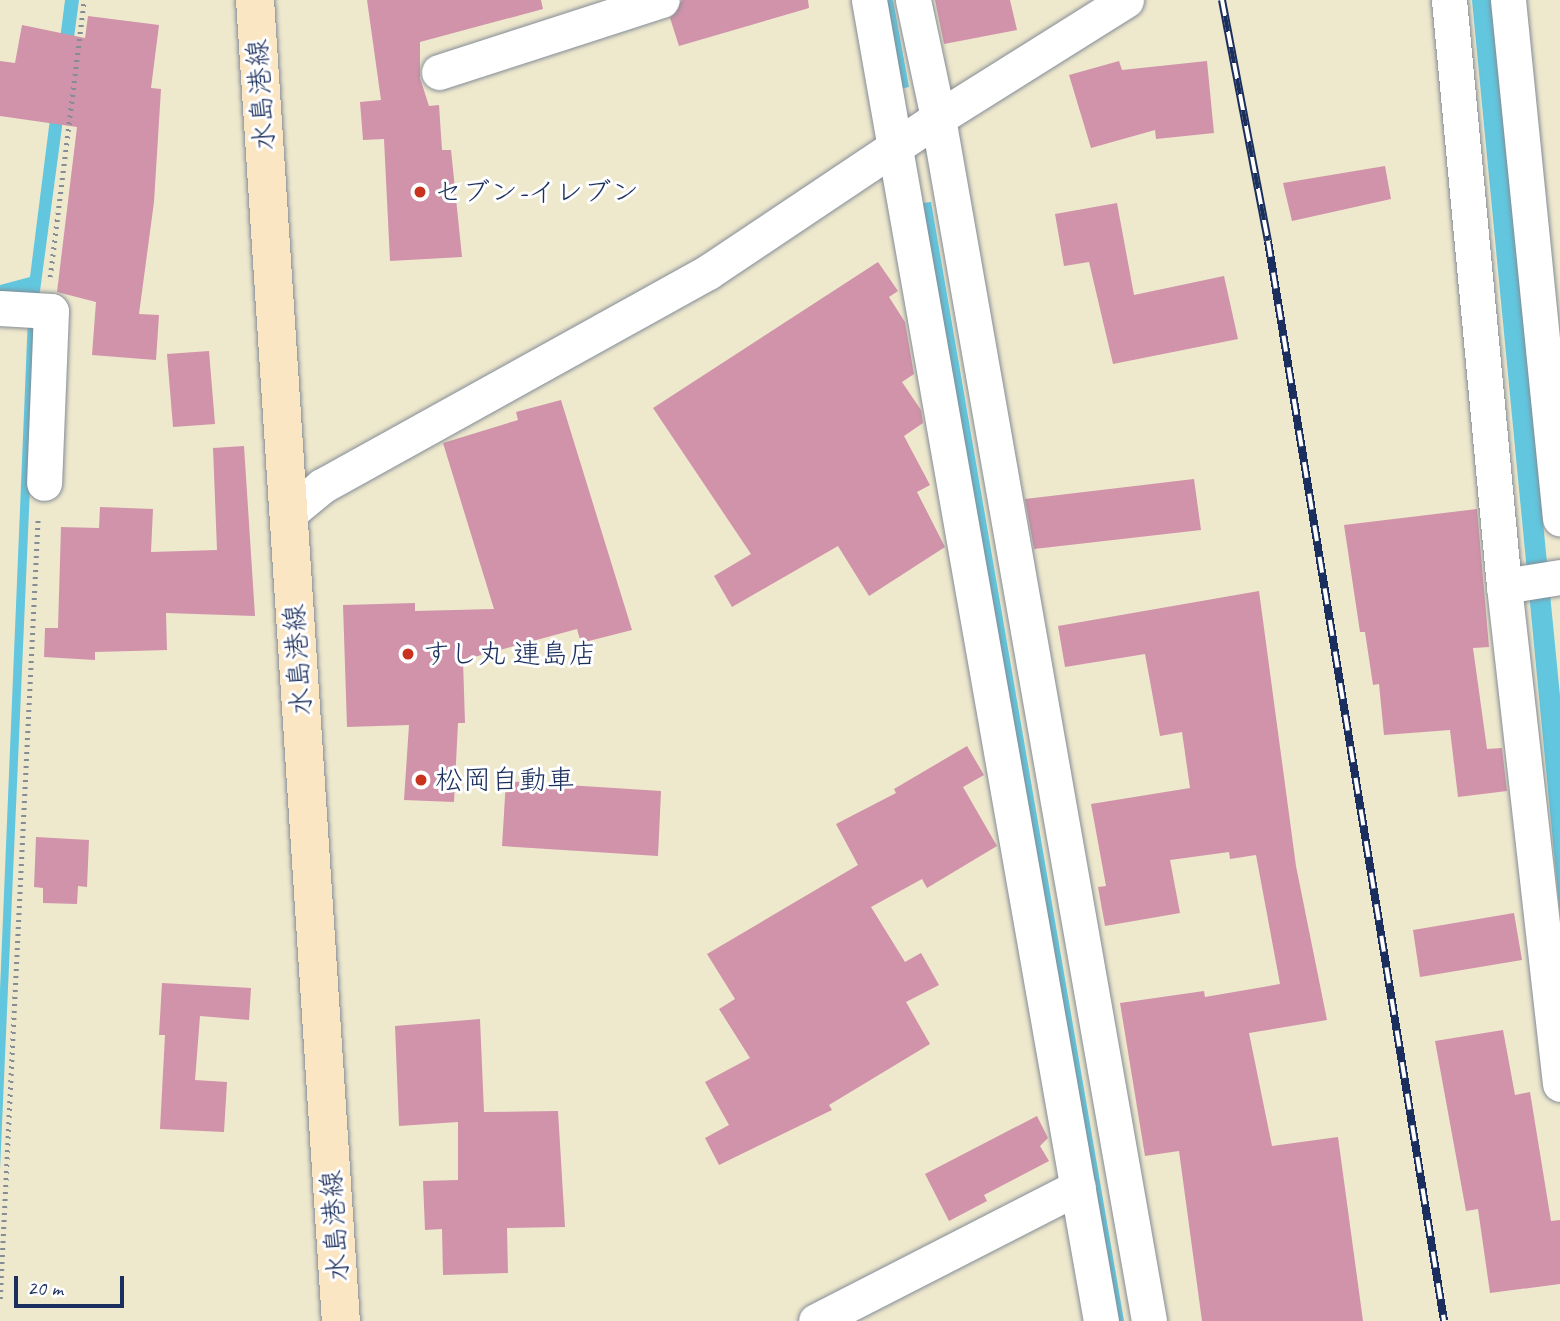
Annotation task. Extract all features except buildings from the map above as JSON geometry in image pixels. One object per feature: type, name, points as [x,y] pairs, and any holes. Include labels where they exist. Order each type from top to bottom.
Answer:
[{"type":"main road","name":"水島港線","points":[[255,0],[341,1321]]},
{"type":"street","points":[[439,72],[662,0]]},
{"type":"street","points":[[869,0],[1101,1321]]},
{"type":"street","points":[[912,0],[938,118],[1149,1321]]},
{"type":"street","points":[[288,514],[323,486],[708,272],[896,149],[938,118],[1126,0]]},
{"type":"street","points":[[1449,0],[1512,584],[1560,1084]]},
{"type":"street","points":[[1508,0],[1560,518]]},
{"type":"street","points":[[29,307],[51,311],[44,483]]},
{"type":"street","points":[[1512,584],[1558,578]]},
{"type":"street","points":[[816,1321],[1078,1187]]},
{"type":"path","points":[[29,307],[84,0]]},
{"type":"path","points":[[0,1299],[40,490],[44,483]]},
{"type":"water","points":[[65,0],[79,0],[38,306],[0,1170],[0,990],[29,293],[0,298],[0,285],[30,277]]},
{"type":"water","points":[[883,0],[893,0],[909,87],[900,89]]},
{"type":"water","points":[[1472,0],[1492,0],[1560,696],[1560,915]]},
{"type":"water","points":[[931,202],[1124,1321],[1115,1321],[922,203]]},
{"type":"railway","points":[[1222,0],[1268,241],[1444,1321]]},
{"type":"place","name":"セブン-イレブン","points":[[420,192]]},
{"type":"place","name":"すし丸 連島店","points":[[408,654]]},
{"type":"place","name":"松岡自動車","points":[[421,780]]}]
